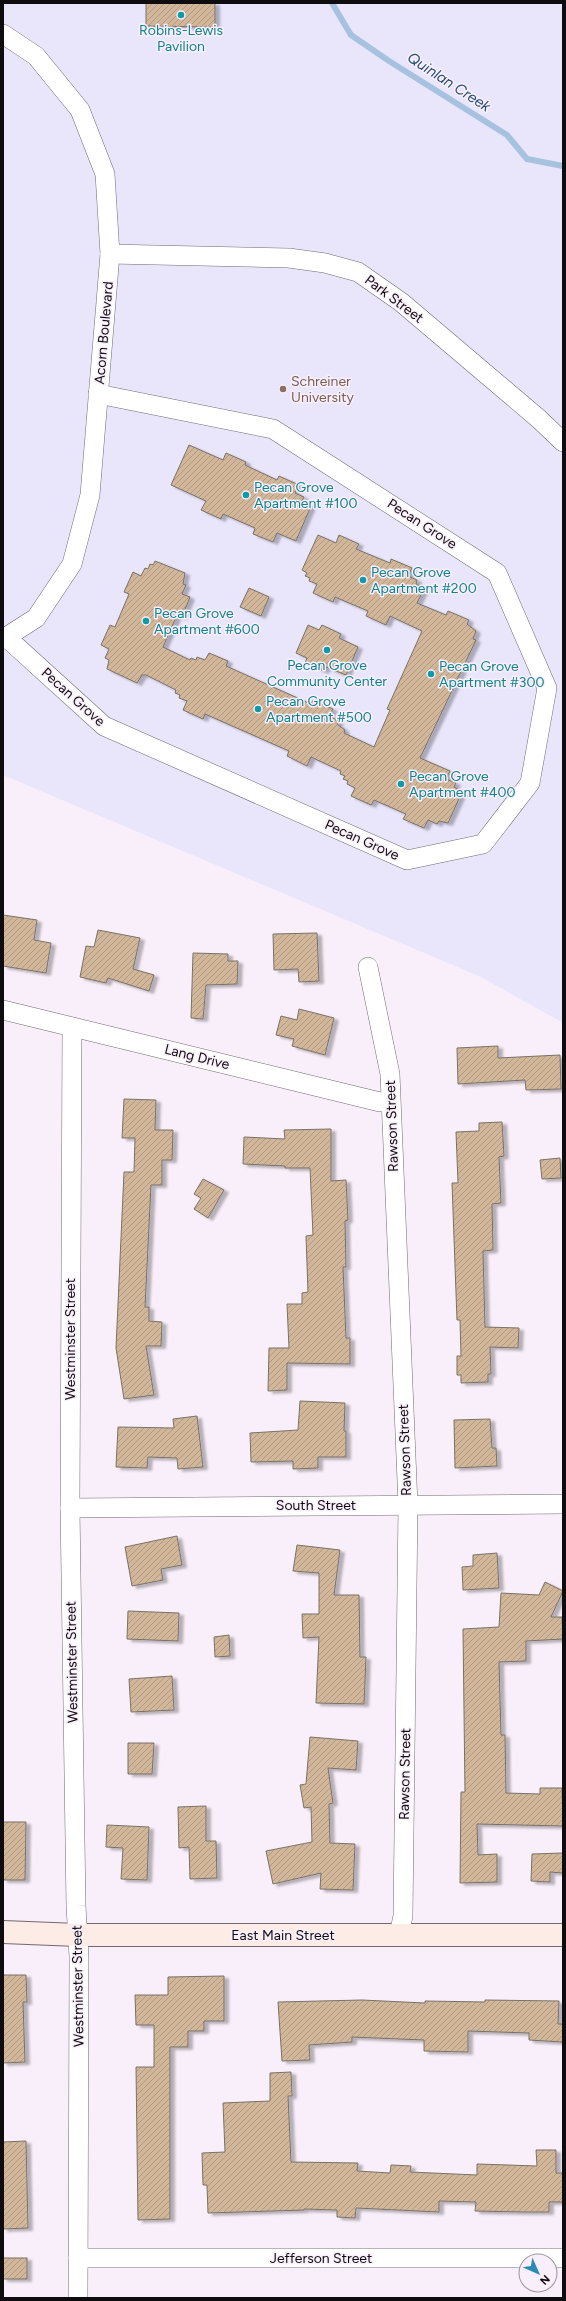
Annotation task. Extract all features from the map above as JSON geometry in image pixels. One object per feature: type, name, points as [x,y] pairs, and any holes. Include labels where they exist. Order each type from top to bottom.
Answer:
[{"type":"street","name":"Acorn Boulevard","points":[[3,34],[36,56],[80,110],[105,174],[110,254],[90,495],[72,564],[36,618],[5,638]]},
{"type":"street","name":"Park Street","points":[[110,254],[289,258],[325,263],[358,272],[401,302],[539,419],[563,442]]},
{"type":"street","name":"Pecan Grove","points":[[5,638],[104,726],[407,860],[483,844],[530,783],[547,688],[497,573],[273,429],[98,394]]},
{"type":"street","name":"Rawson Street","points":[[368,967],[390,1074],[408,1505],[403,1916],[399,1935]]},
{"type":"street","name":"Lang Drive","points":[[3,1010],[380,1102],[390,1101]]},
{"type":"street","name":"Westminster Street","points":[[72,1027],[70,1508],[78,1935],[78,2298]]},
{"type":"street","name":"South Street","points":[[70,1508],[563,1504]]},
{"type":"street","name":"East Main Street","points":[[3,1932],[78,1935],[563,1935]]},
{"type":"street","name":"Jefferson Street","points":[[78,2258],[563,2258]]},
{"type":"shaded area","name":"Schreiner University","points":[[3,3],[563,3],[563,1023],[481,977],[3,775]]},
{"type":"building","name":"Robins-Lewis Pavilion","points":[[146,3],[215,3],[215,27],[146,26]]},
{"type":"building","name":"Pecan Grove Apartment #100","points":[[189,445],[223,460],[226,453],[246,462],[245,465],[277,480],[279,476],[299,485],[295,493],[304,497],[301,502],[311,506],[296,541],[277,533],[273,542],[253,534],[255,528],[223,514],[221,519],[201,510],[206,501],[171,485]]},
{"type":"building","points":[[318,535],[336,543],[339,535],[359,544],[356,549],[390,563],[391,559],[412,568],[408,576],[417,580],[416,584],[424,589],[417,603],[446,615],[448,611],[469,620],[467,624],[476,631],[473,639],[476,640],[420,758],[450,771],[446,779],[456,783],[454,787],[462,792],[448,823],[439,821],[437,824],[428,820],[424,828],[403,819],[406,814],[374,800],[371,805],[351,796],[355,788],[347,784],[348,781],[343,779],[345,776],[340,774],[341,771],[311,757],[307,766],[287,756],[289,751],[205,714],[203,719],[183,710],[187,701],[179,698],[180,695],[175,693],[176,690],[146,675],[142,675],[137,683],[107,669],[109,660],[105,658],[109,649],[101,645],[110,625],[115,627],[129,594],[124,592],[133,572],[141,576],[145,568],[148,569],[150,564],[153,565],[155,561],[185,573],[183,584],[186,585],[182,594],[190,597],[182,617],[177,615],[163,647],[190,660],[191,658],[196,660],[197,657],[205,660],[209,653],[228,661],[226,666],[311,704],[313,700],[333,709],[329,716],[339,721],[337,724],[345,730],[344,733],[374,747],[390,710],[387,709],[422,631],[390,616],[386,625],[366,616],[368,611],[335,597],[333,602],[313,593],[317,584],[309,581],[310,578],[305,576],[307,573],[302,570]]},
{"type":"building","points":[[249,588],[269,597],[261,616],[240,607]]},
{"type":"building","name":"Pecan Grove Community Center","points":[[308,625],[319,630],[322,625],[341,634],[339,638],[358,647],[346,675],[326,667],[324,671],[305,663],[307,658],[296,653]]},
{"type":"building","points":[[3,915],[37,920],[34,940],[51,943],[46,973],[3,966]]},
{"type":"building","points":[[98,930],[140,938],[133,969],[154,975],[149,991],[108,978],[106,983],[80,977],[86,946],[94,947]]},
{"type":"building","points":[[317,933],[319,981],[299,982],[298,969],[274,970],[273,934]]},
{"type":"building","points":[[193,953],[228,954],[228,961],[238,961],[237,984],[206,985],[203,1019],[191,1018]]},
{"type":"building","points":[[299,1009],[334,1018],[325,1055],[292,1046],[294,1039],[276,1035],[281,1016],[297,1020]]},
{"type":"building","points":[[498,1046],[498,1058],[560,1055],[561,1089],[526,1090],[525,1080],[458,1084],[457,1048]]},
{"type":"building","points":[[124,1099],[156,1100],[155,1130],[173,1130],[172,1160],[162,1160],[162,1185],[151,1185],[145,1307],[149,1307],[149,1321],[162,1322],[161,1346],[146,1346],[154,1395],[124,1399],[116,1348],[124,1172],[134,1172],[135,1138],[122,1138]]},
{"type":"building","points":[[502,1122],[504,1156],[499,1157],[501,1203],[492,1204],[493,1250],[483,1251],[485,1327],[519,1328],[518,1348],[490,1347],[491,1374],[488,1374],[488,1382],[461,1383],[461,1375],[457,1375],[457,1356],[461,1356],[460,1320],[457,1320],[452,1183],[458,1183],[456,1132],[479,1131],[479,1123]]},
{"type":"building","points":[[331,1129],[331,1181],[346,1180],[348,1220],[345,1221],[346,1267],[343,1267],[346,1338],[350,1338],[350,1364],[287,1363],[287,1390],[268,1391],[269,1348],[289,1348],[287,1304],[302,1304],[302,1293],[308,1292],[306,1236],[313,1235],[310,1168],[285,1168],[285,1166],[243,1164],[244,1137],[285,1139],[284,1130]]},
{"type":"building","points":[[560,1158],[561,1178],[542,1179],[540,1160]]},
{"type":"building","points":[[203,1179],[224,1190],[208,1218],[194,1209],[201,1198],[194,1194]]},
{"type":"building","points":[[300,1401],[345,1403],[344,1431],[346,1431],[346,1457],[318,1457],[318,1468],[293,1469],[293,1461],[251,1462],[250,1433],[298,1430]]},
{"type":"building","points":[[197,1416],[203,1467],[178,1469],[177,1458],[148,1457],[147,1468],[116,1467],[118,1427],[174,1428],[173,1419]]},
{"type":"building","points":[[490,1419],[492,1448],[496,1448],[497,1466],[455,1468],[454,1420]]},
{"type":"building","points":[[177,1536],[182,1565],[161,1569],[163,1580],[132,1586],[125,1547]]},
{"type":"building","points":[[297,1545],[340,1550],[334,1595],[359,1595],[360,1657],[366,1657],[364,1704],[316,1703],[319,1637],[303,1638],[302,1614],[319,1614],[319,1573],[293,1571]]},
{"type":"building","points":[[497,1553],[499,1588],[463,1590],[462,1567],[473,1566],[473,1555]]},
{"type":"building","points":[[545,1582],[563,1591],[551,1617],[562,1617],[563,1639],[526,1641],[526,1661],[499,1662],[501,1735],[505,1735],[506,1793],[540,1794],[540,1788],[562,1788],[563,1826],[477,1824],[478,1855],[497,1854],[497,1882],[460,1883],[461,1792],[465,1792],[463,1629],[499,1627],[501,1593],[539,1595]]},
{"type":"building","points":[[128,1611],[179,1613],[178,1641],[127,1639]]},
{"type":"building","points":[[229,1635],[230,1656],[215,1657],[214,1637]]},
{"type":"building","points":[[172,1676],[174,1710],[131,1712],[129,1679]]},
{"type":"building","points":[[310,1737],[358,1741],[356,1770],[328,1768],[333,1803],[329,1804],[330,1843],[355,1844],[353,1890],[320,1889],[321,1873],[273,1884],[266,1851],[312,1842],[311,1807],[304,1808],[300,1785],[306,1784]]},
{"type":"building","points":[[128,1743],[154,1743],[152,1774],[128,1774]]},
{"type":"building","points":[[206,1806],[206,1841],[216,1841],[217,1878],[190,1879],[189,1847],[179,1848],[178,1807]]},
{"type":"building","points":[[3,1822],[26,1822],[25,1880],[3,1880]]},
{"type":"building","points":[[107,1825],[149,1827],[147,1880],[121,1879],[123,1848],[106,1847]]},
{"type":"building","points":[[563,1853],[563,1873],[550,1872],[550,1882],[531,1881],[532,1854]]},
{"type":"building","points":[[3,1975],[26,1975],[27,2002],[23,2002],[25,2062],[3,2063]]},
{"type":"building","points":[[224,1976],[224,2021],[204,2021],[204,2031],[188,2031],[188,2047],[170,2047],[170,2219],[138,2220],[136,2067],[154,2067],[154,2025],[136,2025],[135,1995],[168,1995],[168,1977]]},
{"type":"building","points":[[362,2000],[425,2003],[425,2001],[485,2002],[485,2000],[559,2001],[558,2024],[563,2024],[563,2042],[529,2040],[529,2033],[468,2031],[468,2052],[424,2051],[424,2040],[352,2037],[352,2042],[309,2045],[310,2060],[282,2061],[278,2002]]},
{"type":"building","points":[[291,2072],[292,2096],[288,2096],[291,2162],[358,2163],[357,2171],[390,2173],[391,2165],[411,2166],[410,2172],[477,2175],[477,2164],[537,2166],[536,2150],[556,2150],[556,2173],[563,2173],[563,2202],[549,2202],[549,2212],[475,2211],[476,2202],[439,2201],[439,2212],[356,2208],[355,2218],[337,2217],[337,2210],[304,2209],[208,2213],[207,2185],[203,2185],[202,2153],[225,2152],[223,2103],[270,2101],[270,2073]]},
{"type":"building","points":[[26,2141],[28,2228],[3,2229],[3,2142]]},
{"type":"building","points":[[3,2258],[27,2258],[27,2279],[3,2279]]},
{"type":"waterway","name":"Quinlan Creek","points":[[332,3],[351,35],[389,61],[507,135],[527,159],[563,166]]},
{"type":"place","name":"Robins-Lewis Pavilion","points":[[181,15]]},
{"type":"place","name":"Schreiner University","points":[[283,389]]},
{"type":"place","name":"Pecan Grove Apartment #100","points":[[246,495]]},
{"type":"place","name":"Pecan Grove Apartment #200","points":[[363,580]]},
{"type":"place","name":"Pecan Grove Apartment #600","points":[[146,621]]},
{"type":"place","name":"Pecan Grove Community Center","points":[[327,650]]},
{"type":"place","name":"Pecan Grove Apartment #300","points":[[431,674]]},
{"type":"place","name":"Pecan Grove Apartment #500","points":[[258,709]]},
{"type":"place","name":"Pecan Grove Apartment #400","points":[[401,784]]}]
